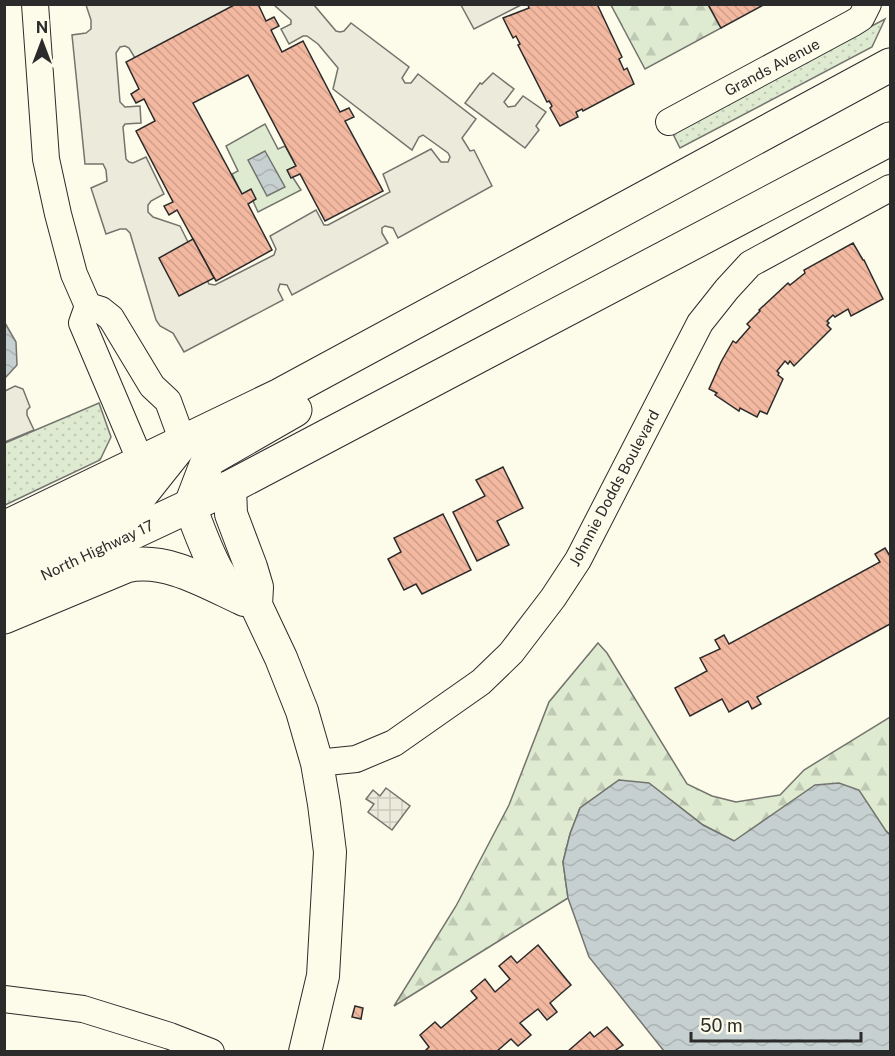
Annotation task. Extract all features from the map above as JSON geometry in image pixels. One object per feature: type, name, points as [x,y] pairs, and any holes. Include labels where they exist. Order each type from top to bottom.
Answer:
[{"type":"highway","points":[[4,528],[280,395],[891,65]]},
{"type":"highway","points":[[190,507],[891,139]]},
{"type":"highway","points":[[190,507],[208,460],[467,313],[497,277]]},
{"type":"highway","points":[[4,560],[139,497],[183,442]]},
{"type":"highway","name":"North Highway 17","points":[[4,593],[190,507]]},
{"type":"highway","points":[[4,617],[126,566],[141,562],[190,574],[247,601]]},
{"type":"main road","points":[[230,487],[231,514],[257,587],[247,601]]},
{"type":"main road","points":[[190,507],[219,575],[247,601],[281,657],[302,711],[317,763],[330,852],[323,976],[305,1052]]},
{"type":"street","points":[[35,4],[46,159],[74,274],[88,306],[82,323],[141,462]]},
{"type":"street","name":"Grands Avenue","points":[[669,122],[853,23],[861,18],[868,4]]},
{"type":"street","name":"Johnnie Dodds Boulevard","points":[[317,763],[356,759],[394,744],[481,682],[511,653],[553,598],[578,560],[700,323],[727,289],[750,264],[891,188]]},
{"type":"street","points":[[88,306],[101,309],[111,318],[152,386],[168,401],[183,442]]},
{"type":"street","points":[[4,999],[83,1009],[170,1036],[211,1052]]},
{"type":"green space","points":[[611,5],[708,5],[721,28],[645,69]]},
{"type":"green space","points":[[885,19],[872,47],[680,148],[672,132]]},
{"type":"green space","points":[[265,124],[278,149],[285,146],[296,166],[288,170],[301,190],[258,212],[253,201],[242,194],[232,174],[238,171],[226,146]]},
{"type":"green space","points":[[99,403],[111,437],[100,460],[5,505],[5,443]]},
{"type":"green space","points":[[598,643],[607,653],[687,784],[712,796],[736,802],[780,795],[804,770],[890,717],[890,835],[886,831],[734,841],[703,825],[672,801],[619,780],[580,808],[563,862],[568,898],[394,1006],[456,906],[509,805],[549,702]]},
{"type":"shaded area","points":[[86,5],[236,5],[135,58],[125,46],[120,47],[116,53],[120,102],[125,107],[140,106],[141,123],[125,124],[123,127],[126,159],[133,163],[146,157],[164,194],[151,201],[148,205],[148,212],[153,217],[180,226],[209,284],[215,285],[274,255],[276,249],[270,236],[316,210],[324,225],[328,225],[390,192],[383,174],[431,149],[441,162],[448,162],[450,157],[448,153],[423,135],[419,137],[412,150],[333,89],[338,68],[318,44],[307,36],[289,44],[281,29],[291,24],[291,20],[274,5],[314,5],[336,31],[340,32],[351,23],[409,67],[402,78],[405,83],[411,83],[418,74],[476,119],[462,138],[470,151],[474,150],[492,186],[398,238],[393,228],[385,226],[382,228],[382,233],[388,243],[292,295],[287,285],[280,284],[278,290],[283,300],[184,352],[173,333],[160,326],[156,320],[130,233],[126,229],[120,229],[106,234],[91,188],[107,181],[103,164],[85,164],[72,35],[86,33],[91,29],[91,20]]},
{"type":"shaded area","points":[[461,5],[521,5],[474,29]]},
{"type":"shaded area","points":[[493,73],[514,89],[504,102],[508,107],[515,106],[523,96],[546,112],[536,126],[539,130],[525,148],[465,103],[480,83],[482,84]]},
{"type":"shaded area","points":[[15,386],[23,389],[30,407],[27,415],[34,430],[5,442],[5,391]]},
{"type":"shaded area","points":[[386,788],[410,806],[392,830],[368,812],[374,804],[366,799],[373,790],[380,796]]},
{"type":"water","points":[[265,151],[285,187],[267,196],[248,160]]},
{"type":"water","points":[[5,323],[16,342],[17,365],[5,378]]},
{"type":"water","points":[[619,780],[649,783],[703,825],[734,841],[815,785],[839,783],[859,790],[890,835],[890,1051],[664,1051],[589,957],[568,898],[563,862],[580,808]]},
{"type":"building","points":[[236,4],[258,4],[266,21],[274,17],[279,26],[271,30],[282,52],[303,41],[340,112],[349,108],[354,117],[345,121],[383,191],[325,221],[300,174],[291,178],[287,170],[296,166],[248,75],[193,103],[242,194],[251,189],[256,199],[248,204],[272,250],[216,281],[177,210],[169,215],[164,206],[173,202],[136,131],[155,121],[144,99],[136,103],[131,94],[139,89],[126,62]]},
{"type":"building","points":[[530,4],[597,4],[622,57],[619,59],[624,70],[627,68],[634,84],[583,111],[582,109],[576,112],[578,117],[560,126],[550,108],[551,104],[547,102],[518,45],[520,44],[516,36],[513,38],[503,18],[529,8]]},
{"type":"building","points":[[708,4],[765,4],[721,28]]},
{"type":"building","points":[[193,239],[214,278],[179,296],[159,258]]},
{"type":"building","points":[[853,243],[883,299],[851,316],[848,309],[835,317],[833,315],[827,321],[831,329],[794,366],[790,361],[788,364],[785,361],[777,371],[783,379],[767,414],[760,411],[757,417],[740,408],[739,411],[715,395],[717,393],[709,389],[721,362],[733,341],[736,343],[750,327],[747,324],[759,310],[788,283],[790,285],[805,273],[804,270]]},
{"type":"building","points":[[503,467],[523,508],[497,521],[509,545],[477,561],[453,512],[485,496],[476,480]]},
{"type":"building","points":[[443,514],[471,570],[422,594],[416,584],[404,590],[388,559],[401,552],[394,538]]},
{"type":"building","points":[[885,548],[890,556],[890,624],[757,697],[761,704],[752,709],[748,701],[729,712],[722,699],[690,716],[675,688],[707,671],[700,658],[720,649],[715,640],[724,635],[729,644],[880,562],[875,554]]},
{"type":"building","points":[[538,945],[571,985],[550,1003],[557,1012],[547,1020],[538,1009],[520,1023],[531,1035],[518,1046],[511,1039],[496,1052],[424,1052],[429,1047],[420,1035],[435,1022],[441,1028],[477,998],[471,991],[485,979],[495,992],[510,979],[499,966],[511,956],[517,963]]},
{"type":"building","points":[[355,1006],[363,1008],[361,1019],[352,1017]]},
{"type":"building","points":[[607,1027],[623,1045],[616,1050],[617,1052],[567,1052],[590,1032],[594,1037]]}]
